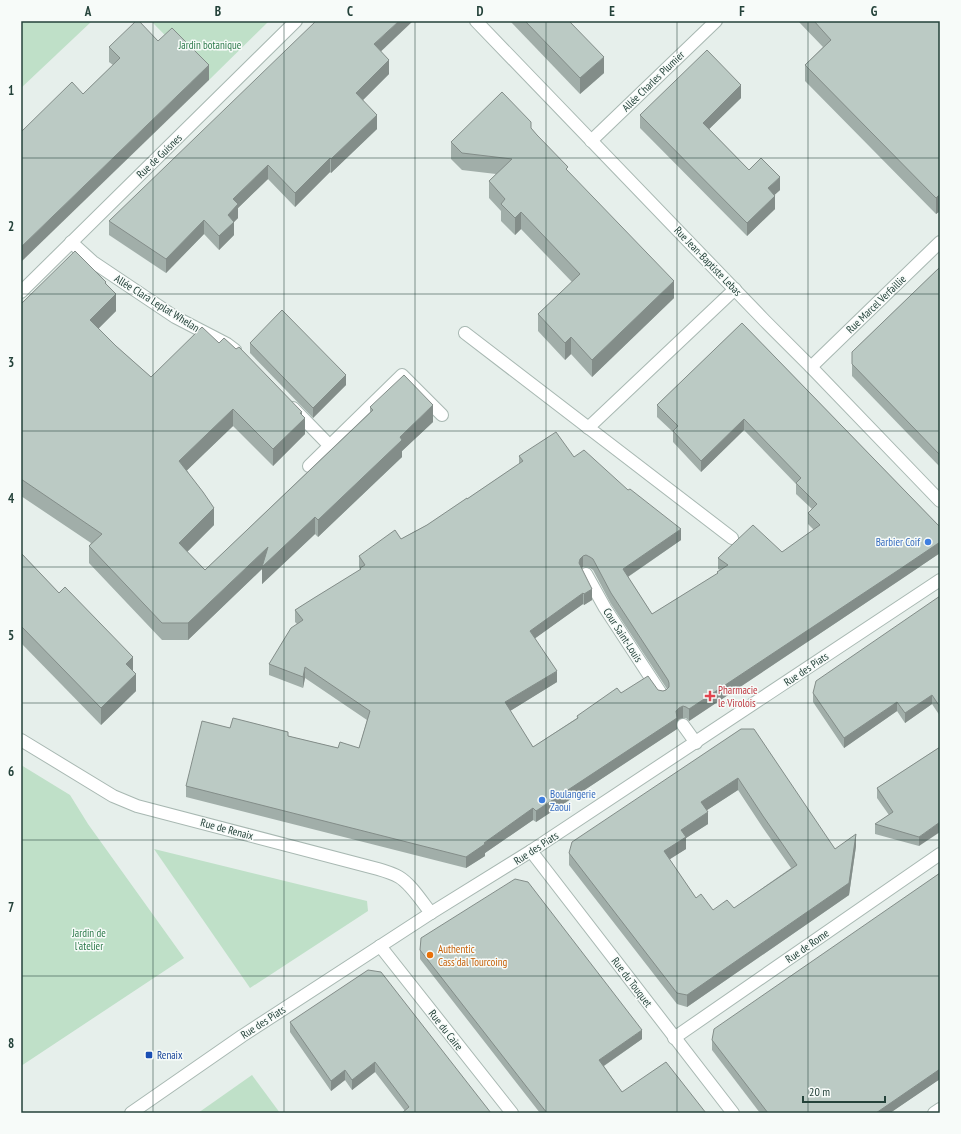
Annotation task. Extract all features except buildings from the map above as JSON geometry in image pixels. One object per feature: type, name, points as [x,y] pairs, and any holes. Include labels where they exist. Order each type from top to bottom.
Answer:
[{"type":"street","name":"Rue de Guisnes","points":[[21,292],[296,21]]},
{"type":"street","name":"Rue Jean-Baptiste Lebas","points":[[476,21],[940,501]]},
{"type":"street","name":"Allée Charles Plumier","points":[[591,141],[716,21]]},
{"type":"street","name":"Allée Clara Leplat Whelan","points":[[71,242],[89,259],[175,317],[227,344],[244,357]]},
{"type":"street","name":"Rue Marcel Verfaillie","points":[[811,367],[940,242]]},
{"type":"street","points":[[588,428],[735,290]]},
{"type":"street","points":[[465,333],[732,538]]},
{"type":"street","points":[[309,466],[402,375],[442,415]]},
{"type":"street","points":[[287,402],[330,446]]},
{"type":"street","name":"Cour Saint-Louis","points":[[586,574],[605,608],[662,694]]},
{"type":"street","name":"Rue des Piats","points":[[131,1113],[242,1036],[431,913],[531,851],[940,580]]},
{"type":"street","points":[[683,725],[696,743]]},
{"type":"street","name":"Rue de Renaix","points":[[21,740],[113,796],[130,804],[390,873],[400,878],[409,886],[431,913]]},
{"type":"street","name":"Rue du Touquet","points":[[531,851],[733,1113]]},
{"type":"street","name":"Rue de Rome","points":[[674,1038],[940,854]]},
{"type":"street","name":"Rue du Caire","points":[[380,946],[512,1113]]},
{"type":"street","points":[[934,1113],[940,1109]]},
{"type":"green space","points":[[21,21],[92,21],[21,88]]},
{"type":"green space","name":"Jardin botanique","points":[[151,21],[269,21],[209,80]]},
{"type":"green space","name":"Jardin de l'atelier","points":[[21,765],[70,795],[88,824],[184,958],[21,1066]]},
{"type":"green space","points":[[154,849],[367,901],[368,911],[250,988]]},
{"type":"green space","points":[[252,1075],[280,1113],[198,1113]]},
{"type":"place","name":"Barbier Coif","points":[[928,542]]},
{"type":"place","name":"Pharmacie le Virolois","points":[[710,696]]},
{"type":"place","name":"Boulangerie Zaoui","points":[[542,800]]},
{"type":"place","name":"Authentic Cass'dal Tourcoing","points":[[430,955]]},
{"type":"place","name":"Renaix","points":[[149,1055]]}]
